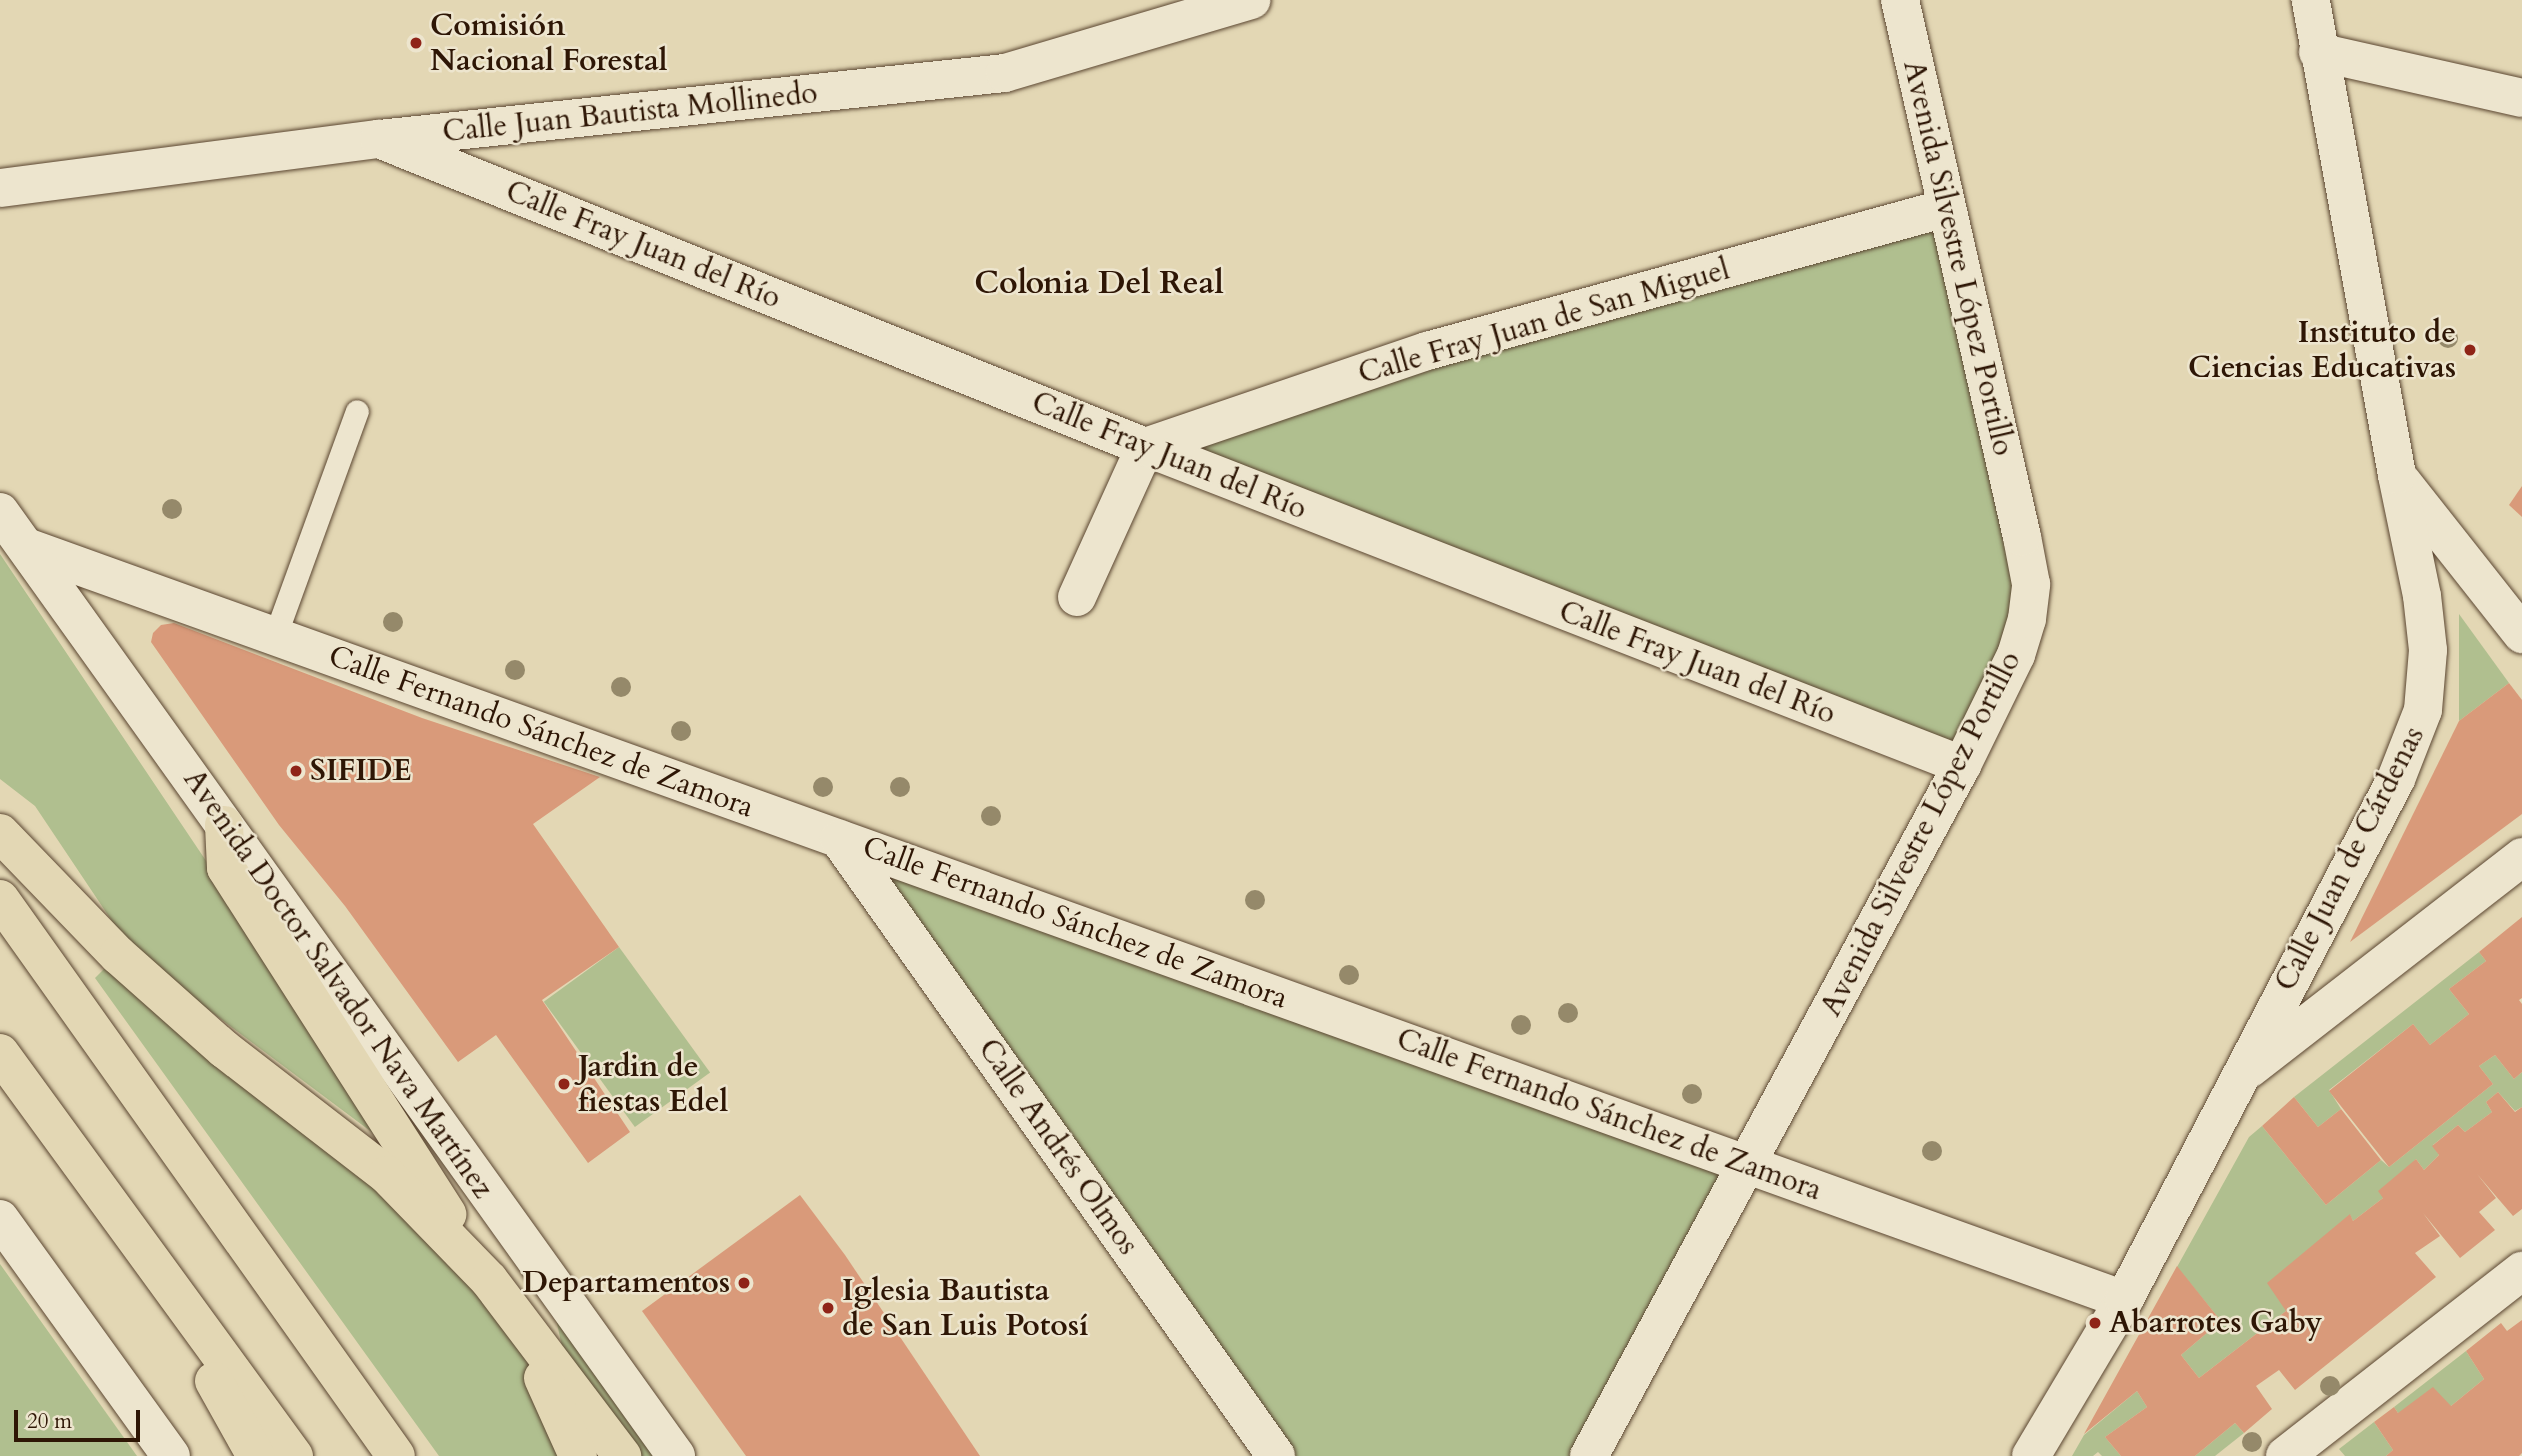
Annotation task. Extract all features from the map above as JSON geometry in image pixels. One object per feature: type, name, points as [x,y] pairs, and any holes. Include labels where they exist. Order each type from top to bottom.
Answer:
[{"type":"highway","points":[[224,825],[226,868],[489,1280],[552,1394],[578,1456]]},
{"type":"highway","points":[[0,833],[118,955],[224,1049],[387,1175],[489,1280],[622,1456]]},
{"type":"highway","points":[[0,899],[396,1456]]},
{"type":"highway","points":[[0,1053],[294,1456]]},
{"type":"highway","points":[[131,1233],[256,1456]]},
{"type":"street","name":"Calle Juan Bautista Mollinedo","points":[[0,188],[379,139],[1005,73],[1251,0]]},
{"type":"street","name":"Avenida Silvestre López Portillo","points":[[1589,1456],[1749,1165],[1962,765],[2016,655],[2027,619],[2031,584],[1899,0]]},
{"type":"street","name":"Calle Juan de Cárdenas","points":[[2031,1456],[2124,1300],[2396,779],[2423,710],[2428,650],[2424,610],[2318,52],[2311,0]]},
{"type":"street","points":[[2318,52],[2522,98]]},
{"type":"street","name":"Calle Fray Juan del Río","points":[[379,139],[1145,447],[1962,765]]},
{"type":"street","name":"Calle Fray Juan de San Miguel","points":[[1145,447],[1427,351],[1946,208]]},
{"type":"street","points":[[1077,597],[1145,447]]},
{"type":"street","points":[[2397,475],[2522,634]]},
{"type":"street","name":"Avenida Doctor Salvador Nava Martínez","points":[[0,512],[676,1456]]},
{"type":"street","name":"Calle Fernando Sánchez de Zamora","points":[[26,547],[2124,1300]]},
{"type":"street","name":"Calle Andrés Olmos","points":[[839,839],[1276,1456]]},
{"type":"street","points":[[2239,1077],[2522,857]]},
{"type":"street","points":[[0,1219],[171,1456]]},
{"type":"street","points":[[2285,1456],[2522,1271]]},
{"type":"lane","points":[[275,636],[357,411]]},
{"type":"green space","points":[[1946,208],[2031,584],[1962,765],[1145,447]]},
{"type":"green space","points":[[0,554],[405,1157],[134,954],[35,806],[0,779]]},
{"type":"green space","points":[[2459,614],[2509,683],[2459,721]]},
{"type":"green space","points":[[839,839],[1749,1165],[1589,1456],[1276,1456]]},
{"type":"green space","points":[[619,947],[710,1072],[635,1127],[544,1002]]},
{"type":"green space","points":[[2479,952],[2486,961],[2449,989],[2469,1014],[2430,1045],[2413,1024],[2329,1090],[2341,1109],[2318,1127],[2294,1097]]},
{"type":"green space","points":[[118,955],[387,1175],[577,1415],[547,1278],[676,1456],[439,1456],[95,978]]},
{"type":"green space","points":[[2495,1055],[2514,1079],[2522,1072],[2522,1107],[2515,1111],[2498,1092],[2486,1102],[2492,1112],[2465,1132],[2458,1125],[2433,1145],[2439,1155],[2424,1170],[2416,1159],[2383,1198],[2353,1221],[2350,1215],[2286,1311],[2199,1378],[2181,1355],[2221,1321],[2177,1267],[2249,1137],[2262,1126],[2326,1205],[2381,1160],[2389,1167],[2493,1084],[2479,1066]]},
{"type":"green space","points":[[0,1264],[137,1456],[0,1456]]},
{"type":"green space","points":[[2466,1351],[2484,1379],[2451,1406],[2398,1413],[2394,1407]]},
{"type":"green space","points":[[2137,1391],[2147,1407],[2105,1437],[2121,1456],[2102,1456],[2098,1452],[2093,1456],[2072,1456],[2084,1435]]},
{"type":"green space","points":[[2374,1422],[2393,1450],[2386,1456],[2345,1456],[2339,1449]]},
{"type":"green space","points":[[2235,1423],[2244,1433],[2215,1456],[2195,1456]]},
{"type":"building","points":[[2522,486],[2522,517],[2509,505]]},
{"type":"building","points":[[174,623],[422,718],[600,777],[533,824],[619,947],[542,1000],[630,1132],[588,1163],[496,1035],[458,1062],[345,906],[279,825],[151,642],[153,633],[161,625]]},
{"type":"building","points":[[2509,683],[2522,700],[2522,814],[2350,942],[2459,721]]},
{"type":"building","points":[[2522,917],[2522,998],[2519,1000],[2522,1004],[2522,1072],[2514,1079],[2495,1055],[2479,1066],[2493,1084],[2389,1167],[2329,1091],[2413,1024],[2430,1045],[2469,1014],[2449,989],[2486,961],[2479,952]]},
{"type":"building","points":[[2498,1092],[2515,1112],[2522,1107],[2522,1209],[2513,1216],[2477,1174],[2496,1198],[2479,1212],[2495,1230],[2460,1258],[2423,1213],[2440,1236],[2415,1253],[2436,1277],[2295,1390],[2279,1370],[2256,1386],[2272,1409],[2244,1433],[2235,1423],[2195,1456],[2121,1456],[2105,1437],[2147,1407],[2137,1391],[2084,1434],[2177,1266],[2221,1321],[2181,1355],[2199,1378],[2286,1311],[2267,1283],[2350,1214],[2353,1221],[2383,1198],[2378,1191],[2416,1159],[2424,1170],[2439,1155],[2432,1146],[2458,1125],[2465,1132],[2492,1112],[2486,1102]]},
{"type":"building","points":[[2294,1097],[2318,1127],[2341,1109],[2381,1160],[2326,1205],[2262,1126]]},
{"type":"building","points":[[800,1195],[845,1255],[980,1456],[746,1456],[642,1311]]},
{"type":"building","points":[[2522,1320],[2522,1453],[2519,1456],[2386,1456],[2393,1450],[2374,1422],[2394,1407],[2398,1413],[2433,1387],[2451,1406],[2484,1379],[2466,1351],[2501,1323],[2507,1331]]},
{"type":"place","name":"Comisión Nacional Forestal","points":[[416,43]]},
{"type":"place","name":"Instituto de Ciencias Educativas","points":[[2470,350]]},
{"type":"place","name":"SIFIDE","points":[[296,771]]},
{"type":"place","name":"Jardin de fiestas Edel","points":[[564,1084]]},
{"type":"place","name":"Departamentos","points":[[744,1283]]},
{"type":"place","name":"Iglesia Bautista de San Luis Potosí","points":[[828,1308]]},
{"type":"place","name":"Abarrotes Gaby","points":[[2095,1323]]},
{"type":"district","name":"Colonia Del Real","points":[[1099,283]]}]
